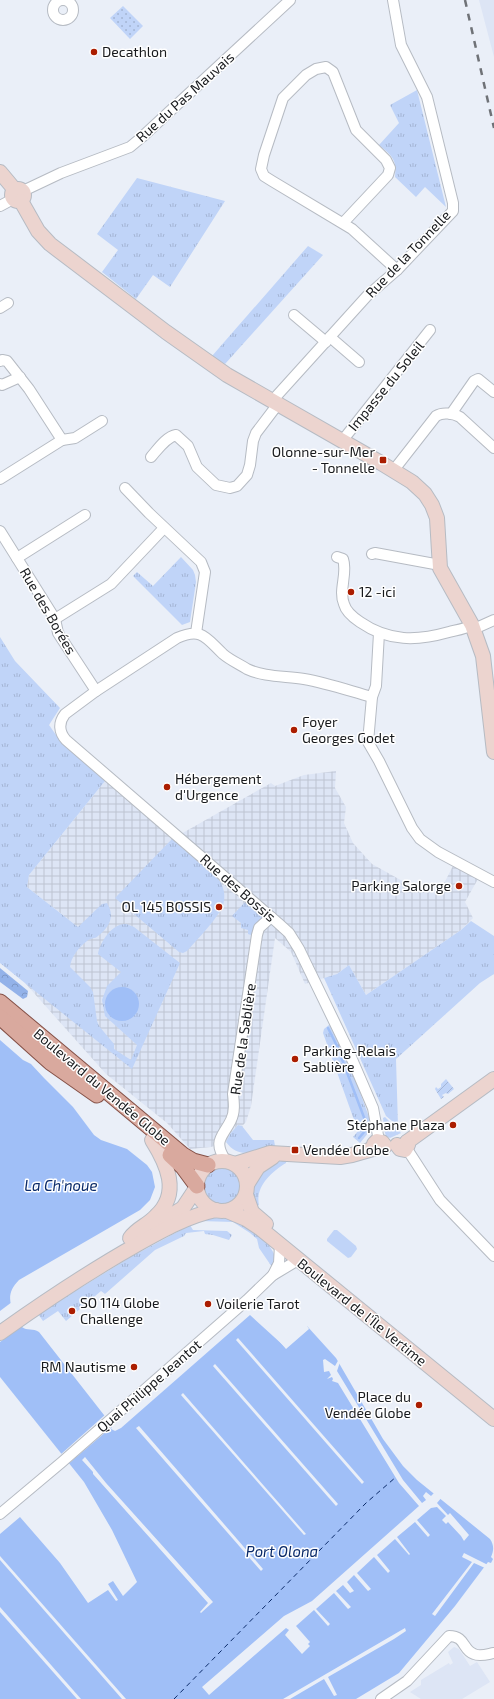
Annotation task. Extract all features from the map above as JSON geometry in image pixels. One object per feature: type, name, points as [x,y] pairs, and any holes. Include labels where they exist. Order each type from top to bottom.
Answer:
[{"type":"main road","points":[[0,172],[18,195],[38,231],[54,248],[203,359],[227,375],[393,471],[420,489],[432,504],[437,518],[440,565],[442,572],[473,627],[483,656],[494,752]]},
{"type":"main road","name":"Boulevard du Vendée Globe","points":[[0,1002],[184,1155],[193,1161],[208,1165]]},
{"type":"main road","name":"Boulevard du Vendée Globe","points":[[0,1018],[50,1062],[100,1098],[152,1140],[182,1166],[197,1186]]},
{"type":"main road","points":[[0,1333],[28,1307],[86,1264],[179,1211],[186,1204],[197,1186],[200,1174],[208,1165],[220,1160],[230,1162],[263,1155],[282,1154],[340,1157],[391,1145],[494,1079]]},
{"type":"main road","points":[[130,1238],[135,1231],[157,1216],[164,1206],[169,1194],[170,1181],[168,1170],[152,1140]]},
{"type":"main road","points":[[0,1321],[188,1218],[239,1206],[258,1167],[271,1158],[282,1154]]},
{"type":"main road","points":[[230,1162],[244,1172],[247,1189]]},
{"type":"main road","points":[[197,1186],[198,1193],[204,1204],[222,1211]]},
{"type":"main road","name":"Boulevard de l'Île Vertime","points":[[247,1189],[255,1215],[494,1410]]},
{"type":"main road","name":"Boulevard de l'Île Vertime","points":[[222,1211],[246,1219],[260,1229],[494,1419]]},
{"type":"street","name":"Rue du Pas Mauvais","points":[[0,206],[61,173],[130,147],[290,0]]},
{"type":"street","name":"Rue de la Tonnelle","points":[[151,457],[171,436],[176,436],[188,446],[198,467],[216,486],[230,488],[237,486],[245,478],[248,471],[252,446],[256,433],[275,402],[368,296],[397,270],[453,211],[427,97],[401,45],[393,0]]},
{"type":"street","points":[[343,223],[388,175],[390,168],[386,160],[356,130],[333,72],[322,67],[306,75],[283,98],[264,155],[261,169],[264,176],[352,229],[397,270]]},
{"type":"street","points":[[294,315],[359,362]]},
{"type":"street","name":"Impasse du Soleil","points":[[342,441],[430,330]]},
{"type":"street","points":[[0,361],[7,361],[30,389],[62,440]]},
{"type":"street","points":[[0,384],[8,384],[20,377]]},
{"type":"street","points":[[451,414],[474,381],[478,380],[494,392]]},
{"type":"street","points":[[393,471],[436,416],[440,414],[451,414],[460,417],[494,448]]},
{"type":"street","points":[[0,479],[62,440],[75,438],[102,421]]},
{"type":"street","points":[[125,488],[164,528],[201,562],[204,567],[196,633]]},
{"type":"street","points":[[16,558],[85,515]]},
{"type":"street","points":[[55,619],[111,584],[164,528]]},
{"type":"street","name":"Rue des Borées","points":[[0,531],[55,619],[58,633],[96,692]]},
{"type":"street","points":[[372,554],[374,553],[440,565]]},
{"type":"street","points":[[337,556],[343,559],[346,566],[342,596],[344,606],[356,620],[379,633],[407,639],[421,639],[473,627],[494,620]]},
{"type":"street","points":[[96,692],[176,638],[196,633],[205,636],[225,656],[249,670],[266,675],[304,679],[372,697]]},
{"type":"street","points":[[379,633],[376,686],[372,697],[368,742],[412,828],[420,840],[428,846],[494,882]]},
{"type":"street","name":"Rue des Bossis","points":[[96,692],[64,714],[61,719],[60,726],[62,735],[289,933],[299,949],[331,1013],[372,1108],[391,1145]]},
{"type":"street","name":"Rue de la Sablière","points":[[230,1162],[220,1148],[220,1138],[232,1119],[234,1103],[233,1094],[257,935],[260,928],[271,917]]},
{"type":"street","points":[[391,1145],[440,1200],[494,1256]]},
{"type":"street","points":[[273,1275],[279,1263],[280,1245]]},
{"type":"street","name":"Quai Philippe Jeantot","points":[[0,1514],[62,1462],[247,1300],[273,1275],[298,1260]]},
{"type":"street","points":[[380,1699],[407,1681],[449,1636],[460,1638],[472,1654],[477,1655],[494,1653]]},
{"type":"shaded area","points":[[479,0],[494,0],[494,57]]},
{"type":"shaded area","points":[[336,771],[335,788],[346,807],[344,823],[353,843],[372,864],[422,892],[439,893],[454,864],[478,879],[465,902],[473,918],[461,930],[366,995],[349,965],[337,974],[305,984],[291,952],[275,938],[251,1106],[246,1122],[242,1126],[238,1125],[230,1134],[226,1142],[211,1147],[190,1149],[167,1123],[106,1074],[25,983],[78,927],[27,887],[29,875],[105,781],[172,839],[271,783],[275,786],[304,775]]},
{"type":"shaded area","points":[[454,1647],[459,1649],[470,1666],[477,1662],[490,1682],[462,1699],[421,1699],[410,1692],[421,1685],[421,1680],[449,1663],[450,1665],[453,1663],[448,1652]]},
{"type":"green space","points":[[123,6],[143,26],[130,39],[110,18]]},
{"type":"green space","points":[[417,90],[446,207],[425,187],[416,197],[395,177],[393,158],[379,145],[399,123],[390,105]]},
{"type":"green space","points":[[137,178],[225,201],[170,287],[153,275],[136,299],[102,272],[118,250],[97,234]]},
{"type":"green space","points":[[308,246],[323,255],[225,364],[212,356]]},
{"type":"green space","points":[[181,557],[193,570],[196,582],[190,622],[182,625],[133,576],[137,572],[153,586]]},
{"type":"green space","points":[[0,637],[15,661],[60,708],[49,725],[61,742],[105,781],[29,875],[27,887],[78,927],[102,904],[107,903],[111,912],[111,917],[106,929],[97,937],[88,940],[81,946],[76,952],[70,967],[93,992],[97,1021],[99,1026],[114,1044],[114,1049],[131,1060],[137,1045],[105,1016],[102,1000],[107,986],[121,972],[98,954],[101,944],[111,930],[120,925],[127,924],[134,927],[180,963],[132,1069],[0,963]]},
{"type":"green space","points":[[172,839],[218,879],[222,885],[224,895],[223,905],[217,916],[187,951],[183,953],[179,952],[115,898]]},
{"type":"green space","points":[[246,901],[262,914],[262,919],[253,929],[253,934],[251,935],[248,934],[248,930],[241,928],[241,923],[232,916]]},
{"type":"green space","points":[[471,921],[494,936],[494,974],[480,983],[396,1059],[398,1126],[386,1116],[324,978],[337,974],[349,965],[366,995],[461,930]]},
{"type":"green space","points":[[0,968],[28,991],[27,997],[23,999],[0,982]]},
{"type":"green space","points":[[329,1025],[331,1026],[348,1060],[372,1125],[370,1126],[369,1132],[360,1143],[353,1137],[358,1131],[323,1033],[324,1029]]},
{"type":"green space","points":[[446,1079],[454,1089],[448,1094],[446,1093],[442,1095],[444,1097],[441,1099],[435,1089],[436,1087],[438,1089],[441,1087],[441,1084]]},
{"type":"green space","points":[[385,1117],[401,1133],[390,1138],[386,1136],[383,1126],[383,1118]]},
{"type":"green space","points":[[238,1125],[242,1126],[253,1140],[274,1140],[275,1146],[249,1153],[243,1153],[231,1148],[226,1142],[230,1134]]},
{"type":"green space","points":[[286,1160],[286,1163],[270,1175],[265,1181],[259,1192],[259,1205],[256,1206],[253,1195],[254,1180],[269,1164]]},
{"type":"green space","points":[[222,1166],[236,1172],[242,1186],[236,1200],[222,1206],[208,1200],[202,1186],[208,1172]]},
{"type":"green space","points":[[211,1217],[240,1223],[257,1233],[264,1239],[275,1256],[272,1267],[259,1248],[257,1239],[250,1233],[233,1222],[200,1221]]},
{"type":"green space","points":[[190,1225],[193,1230],[227,1231],[232,1235],[229,1240],[205,1234],[204,1231],[186,1233],[184,1236],[155,1250],[105,1294],[101,1291],[66,1321],[58,1311],[43,1321],[38,1314],[129,1258]]},
{"type":"green space","points":[[334,1230],[337,1230],[356,1246],[357,1249],[351,1257],[348,1258],[327,1241]]},
{"type":"water","points":[[122,987],[134,992],[139,1004],[134,1016],[122,1021],[110,1016],[105,1004],[110,992]]},
{"type":"water","name":"Port Olona","points":[[0,1040],[23,1060],[31,1064],[73,1107],[94,1135],[101,1140],[127,1149],[147,1165],[152,1172],[155,1187],[150,1200],[140,1210],[19,1280],[11,1292],[10,1298],[13,1309],[22,1327],[39,1332],[104,1415],[112,1426],[111,1429],[115,1431],[121,1428],[250,1315],[284,1346],[307,1326],[336,1358],[383,1439],[403,1466],[417,1480],[490,1539],[493,1548],[491,1557],[493,1559],[491,1563],[488,1562],[455,1606],[399,1673],[356,1699],[0,1699],[0,1534],[20,1517],[60,1563],[88,1603],[108,1590],[116,1601],[118,1600],[108,1584],[113,1581],[123,1596],[137,1582],[112,1530],[84,1482],[0,1377]]},
{"type":"pier","points":[[12,1302],[23,1325],[0,1342],[0,1311]]},
{"type":"pier","points":[[306,1324],[309,1329],[286,1349],[266,1326],[284,1343]]},
{"type":"pier","points":[[238,1338],[364,1482],[362,1484],[236,1340]]},
{"type":"pier","points":[[325,1359],[335,1366],[339,1359],[340,1362],[337,1371],[403,1480],[422,1503],[426,1500],[423,1496],[426,1492],[431,1496],[435,1492],[442,1497],[437,1503],[448,1515],[450,1513],[469,1535],[464,1541],[448,1522],[446,1524],[442,1520],[446,1516],[437,1507],[431,1508],[417,1520],[430,1535],[428,1537],[415,1522],[397,1537],[410,1554],[409,1555],[395,1539],[377,1555],[390,1571],[388,1573],[374,1557],[357,1573],[371,1589],[368,1591],[354,1575],[347,1582],[354,1591],[350,1593],[343,1585],[336,1591],[351,1607],[348,1609],[334,1593],[316,1609],[330,1624],[328,1626],[314,1610],[296,1626],[310,1642],[308,1644],[310,1646],[302,1654],[285,1635],[289,1630],[286,1628],[209,1695],[202,1687],[284,1616],[312,1601],[419,1506],[399,1483],[338,1383],[332,1381],[332,1377],[327,1379],[331,1375],[329,1371],[324,1372],[323,1360]]},
{"type":"pier","points":[[215,1364],[338,1504],[336,1506],[213,1366]]},
{"type":"pier","points":[[183,1393],[306,1534],[304,1535],[181,1395]]},
{"type":"pier","points":[[106,1414],[114,1425],[67,1465],[60,1455]]},
{"type":"pier","points":[[139,1426],[263,1569],[261,1571],[136,1428]]},
{"type":"pier","points":[[85,1457],[106,1483],[213,1602],[201,1613],[200,1612],[208,1603],[93,1474],[93,1472],[82,1460]]},
{"type":"pier","points":[[464,1553],[488,1565],[485,1568],[474,1563],[435,1616],[432,1614],[472,1562],[462,1557]]},
{"type":"pier","points":[[0,1556],[126,1699],[122,1699],[0,1560]]},
{"type":"pier","points":[[0,1607],[81,1699],[77,1699],[0,1612]]},
{"type":"pier","points":[[405,1628],[406,1631],[394,1639],[328,1677],[337,1695],[334,1696],[324,1679],[290,1699],[283,1699]]},
{"type":"waterway","points":[[328,1028],[337,1046],[365,1120],[365,1131],[359,1138]]},
{"type":"ferry route","points":[[174,1699],[366,1503],[396,1477]]},
{"type":"railway","points":[[465,0],[494,128]]},
{"type":"place","name":"Decathlon","points":[[94,52]]},
{"type":"place","name":"Olonne-sur-Mer - Tonnelle","points":[[383,460]]},
{"type":"place","name":"12 -ici","points":[[351,592]]},
{"type":"place","name":"Foyer Georges Godet","points":[[294,730]]},
{"type":"place","name":"Hébergement d'Urgence","points":[[167,787]]},
{"type":"place","name":"Parking Salorge","points":[[459,886]]},
{"type":"place","name":"OL 145 BOSSIS","points":[[219,907]]},
{"type":"place","name":"Parking-Relais Sablière","points":[[295,1059]]},
{"type":"place","name":"Stéphane Plaza","points":[[453,1125]]},
{"type":"place","name":"Vendée Globe","points":[[295,1150]]},
{"type":"place","name":"Voilerie Tarot","points":[[208,1304]]},
{"type":"place","name":"SO 114 Globe Challenge","points":[[72,1311]]},
{"type":"place","name":"RM Nautisme","points":[[134,1367]]},
{"type":"place","name":"Place du Vendée Globe","points":[[419,1405]]},
{"type":"water label","name":"La Ch'noue","points":[[61,1186]]}]
